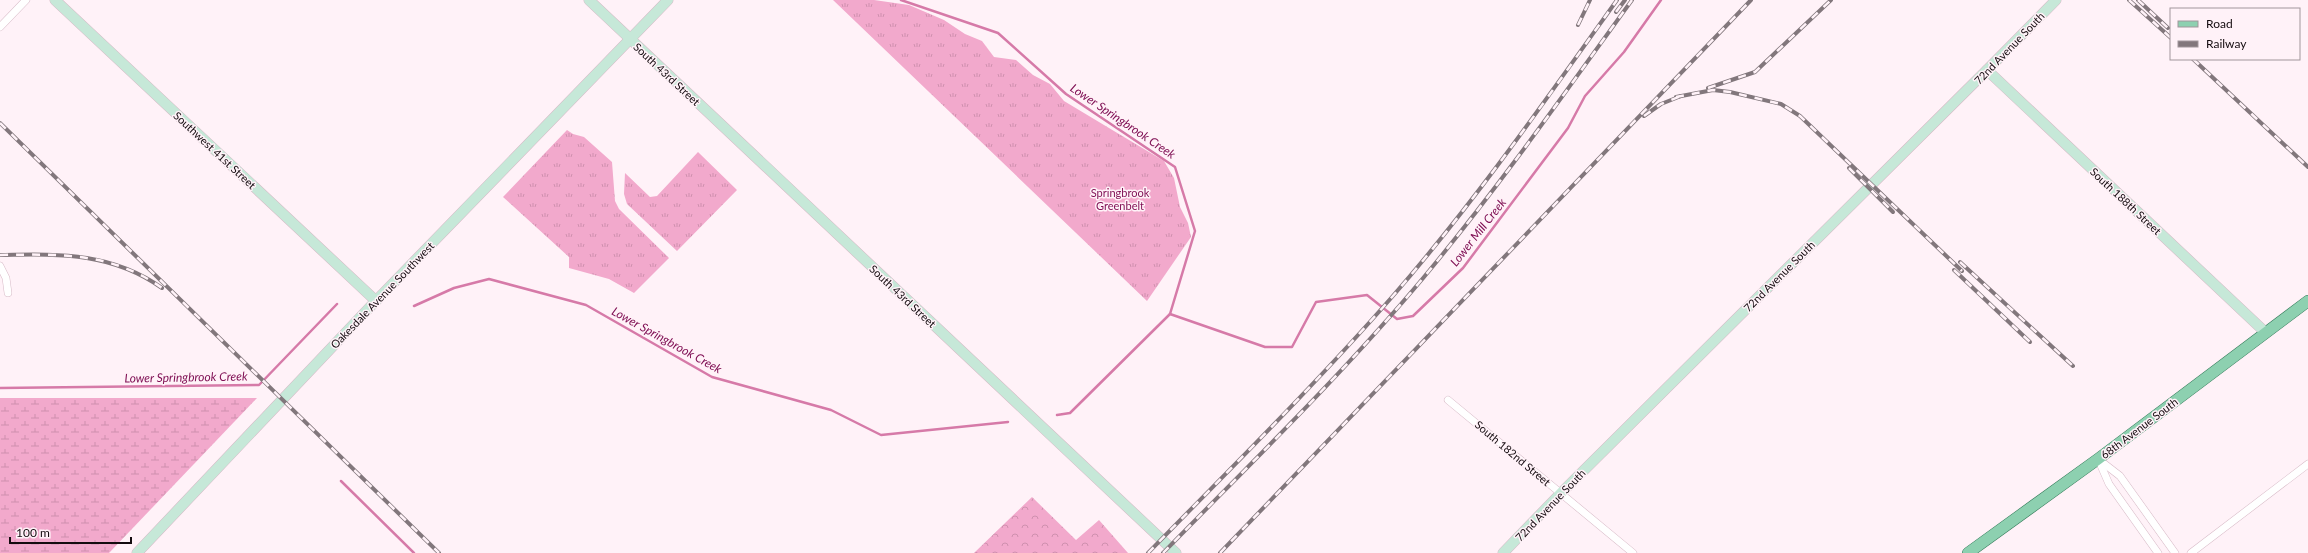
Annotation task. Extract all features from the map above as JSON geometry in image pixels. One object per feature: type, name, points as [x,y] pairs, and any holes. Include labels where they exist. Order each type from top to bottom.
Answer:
[{"type":"main road","name":"68th Avenue South","points":[[1968,553],[2098,459],[2308,301]]},
{"type":"street","points":[[0,27],[26,0]]},
{"type":"street","name":"Southwest 41st Street","points":[[56,0],[376,301]]},
{"type":"street","name":"South 43rd Street","points":[[589,0],[1176,553]]},
{"type":"street","name":"Oakesdale Avenue Southwest","points":[[137,553],[376,301],[631,40],[668,0]]},
{"type":"street","name":"72nd Avenue South","points":[[1503,553],[1561,493],[2056,0]]},
{"type":"street","name":"South 188th Street","points":[[1987,70],[2265,332]]},
{"type":"street","points":[[0,266],[6,278],[8,293]]},
{"type":"street","name":"South 182nd Street","points":[[1448,400],[1633,553]]},
{"type":"street","points":[[2098,459],[2109,484],[2158,553]]},
{"type":"street","points":[[2098,459],[2120,476],[2175,553]]},
{"type":"street","points":[[2192,553],[2308,464]]},
{"type":"green space","name":"Springbrook Greenbelt","points":[[833,0],[874,0],[909,5],[944,20],[965,34],[982,41],[994,57],[1016,60],[1033,75],[1050,84],[1064,101],[1164,161],[1174,178],[1180,207],[1188,223],[1191,237],[1147,301]]},
{"type":"green space","points":[[567,130],[573,134],[584,137],[612,162],[615,201],[619,209],[669,258],[634,293],[609,279],[569,268],[569,257],[503,197]]},
{"type":"green space","points":[[698,152],[737,190],[677,251],[627,204],[624,194],[625,173],[650,197],[657,196]]},
{"type":"green space","points":[[0,398],[257,398],[109,553],[0,553]]},
{"type":"green space","points":[[1032,497],[1076,540],[1099,520],[1128,553],[974,553]]},
{"type":"waterway","name":"Lower Springbrook Creek","points":[[901,0],[998,33],[1066,94],[1175,167],[1195,231],[1170,314],[1070,413],[1057,415]]},
{"type":"waterway","name":"Lower Mill Creek","points":[[1170,314],[1265,347],[1292,347],[1316,302],[1367,295],[1397,319],[1413,316],[1463,268],[1568,128],[1585,96],[1624,52],[1661,0]]},
{"type":"waterway","name":"Lower Springbrook Creek","points":[[414,306],[454,288],[489,279],[586,305],[712,377],[831,410],[881,435],[1008,422]]},
{"type":"waterway","name":"Lower Springbrook Creek","points":[[0,388],[259,385],[337,304]]},
{"type":"waterway","points":[[341,481],[414,553]]},
{"type":"railway","points":[[1578,25],[1590,0]]},
{"type":"railway","points":[[1148,553],[1272,426],[1363,330],[1392,297],[1452,225],[1508,151],[1617,0]]},
{"type":"railway","points":[[1616,12],[1625,0]]},
{"type":"railway","points":[[1163,553],[1329,383],[1424,277],[1504,175],[1632,0]]},
{"type":"railway","points":[[1220,553],[1751,0]]},
{"type":"railway","points":[[1708,88],[1755,72],[1831,0]]},
{"type":"railway","points":[[2129,0],[2170,37]]},
{"type":"railway","points":[[2138,0],[2168,28]]},
{"type":"railway","points":[[2194,60],[2308,167]]},
{"type":"railway","points":[[1676,97],[1713,90],[1730,92],[1781,104],[1800,116],[1962,271]]},
{"type":"railway","points":[[1644,116],[1661,104],[1681,96]]},
{"type":"railway","points":[[0,123],[439,553]]},
{"type":"railway","points":[[1849,168],[1893,212]]},
{"type":"railway","points":[[0,255],[64,256],[104,261],[143,276],[162,288]]},
{"type":"railway","points":[[1960,262],[2073,366]]},
{"type":"railway","points":[[1954,270],[2030,342]]}]
